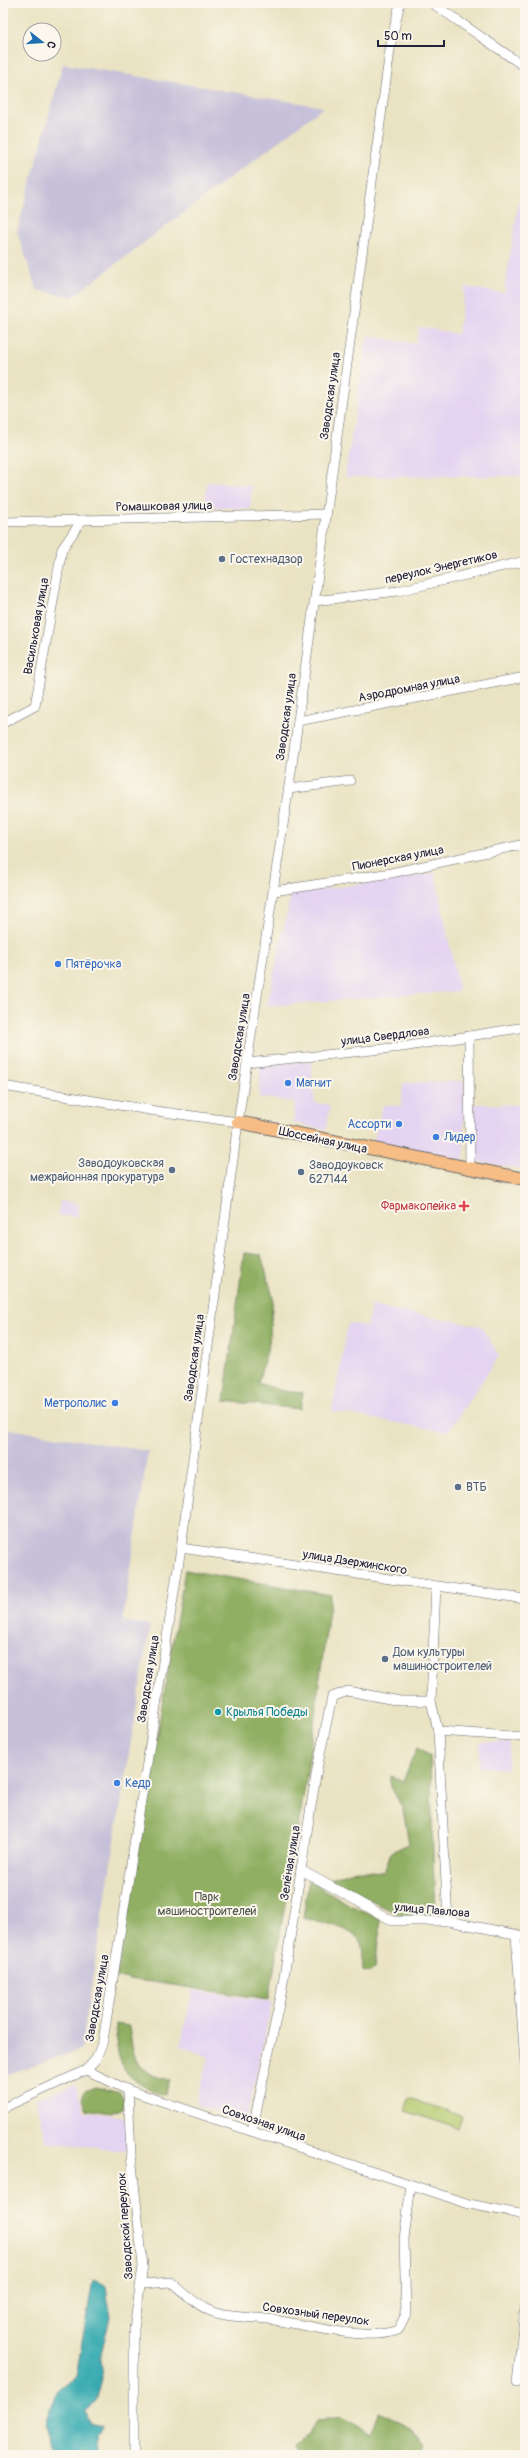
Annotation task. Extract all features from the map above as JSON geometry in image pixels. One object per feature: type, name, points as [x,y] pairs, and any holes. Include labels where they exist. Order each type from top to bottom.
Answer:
[{"type":"main road","name":"Шоссейная улица","points":[[238,1122],[525,1179]]},
{"type":"street","name":"Заводская улица","points":[[86,2070],[96,2059],[103,2041],[181,1548],[238,1122],[289,789],[390,43],[400,3]]},
{"type":"street","points":[[432,3],[525,67]]},
{"type":"street","name":"Ромашковая улица","points":[[3,522],[326,514]]},
{"type":"street","name":"Васильковая улица","points":[[3,723],[35,706],[62,549],[82,520]]},
{"type":"street","name":"переулок Энергетиков","points":[[314,601],[398,591],[525,560]]},
{"type":"street","name":"Аэродромная улица","points":[[298,721],[525,678]]},
{"type":"street","points":[[289,789],[350,781]]},
{"type":"street","name":"Пионерская улица","points":[[274,890],[391,873],[525,844]]},
{"type":"street","name":"улица Свердлова","points":[[247,1063],[402,1047],[525,1027]]},
{"type":"street","points":[[469,1036],[470,1169]]},
{"type":"street","points":[[3,1086],[156,1111],[238,1122]]},
{"type":"street","name":"улица Дзержинского","points":[[181,1548],[525,1599]]},
{"type":"street","points":[[436,1586],[431,1701],[438,1731],[448,1921]]},
{"type":"street","name":"Зелёная улица","points":[[252,2132],[281,1995],[317,1769],[332,1697],[348,1691],[400,1701],[431,1701]]},
{"type":"street","points":[[438,1731],[525,1737]]},
{"type":"street","name":"улица Павлова","points":[[301,1870],[393,1921],[448,1921],[521,1935]]},
{"type":"street","points":[[521,1935],[525,2064]]},
{"type":"street","points":[[3,2108],[86,2070]]},
{"type":"street","name":"Совхозная улица","points":[[86,2070],[128,2090],[411,2185],[479,2207],[525,2215]]},
{"type":"street","name":"Заводской переулок","points":[[128,2090],[131,2155],[143,2266],[134,2329],[134,2455]]},
{"type":"street","name":"Совхозный переулок","points":[[141,2284],[171,2282],[197,2303],[209,2310],[230,2315],[273,2320],[330,2330],[386,2335],[398,2330],[406,2314],[404,2239],[411,2185]]},
{"type":"street","points":[[517,2383],[525,2308]]},
{"type":"shaded area","points":[[63,64],[324,107],[72,297],[37,290],[17,232]]},
{"type":"shaded area","points":[[525,163],[525,476],[345,477],[367,336],[416,344],[419,327],[458,334],[465,287],[504,293]]},
{"type":"shaded area","points":[[207,482],[252,486],[250,509],[205,506]]},
{"type":"shaded area","points":[[435,873],[459,991],[267,1006],[291,894]]},
{"type":"shaded area","points":[[311,1061],[315,1103],[330,1105],[326,1130],[293,1123],[295,1102],[259,1097],[260,1064]]},
{"type":"shaded area","points":[[464,1081],[464,1160],[373,1143],[383,1105],[401,1106],[403,1083]]},
{"type":"shaded area","points":[[474,1104],[520,1105],[522,1169],[473,1161]]},
{"type":"shaded area","points":[[60,1201],[78,1203],[77,1217],[58,1215]]},
{"type":"shaded area","points":[[371,1306],[481,1326],[499,1356],[448,1432],[332,1411],[348,1323],[367,1326]]},
{"type":"shaded area","points":[[3,1428],[148,1451],[123,1621],[150,1625],[81,2049],[3,2076]]},
{"type":"shaded area","points":[[480,1742],[510,1743],[508,1769],[479,1767]]},
{"type":"shaded area","points":[[193,1990],[272,2002],[246,2121],[196,2104],[209,2057],[180,2046]]},
{"type":"shaded area","points":[[75,2084],[84,2111],[124,2117],[127,2151],[47,2142],[36,2098]]},
{"type":"green space","points":[[244,1253],[261,1255],[273,1297],[269,1344],[258,1383],[283,1391],[303,1393],[300,1409],[224,1401]]},
{"type":"green space","name":"Парк машиностроителей","points":[[185,1570],[331,1595],[307,1774],[269,1999],[116,1977]]},
{"type":"green space","points":[[417,1748],[430,1756],[435,1916],[403,1916],[327,1880],[356,1870],[384,1872],[391,1852],[409,1844],[403,1809],[391,1787],[391,1776],[403,1781]]},
{"type":"green space","points":[[309,1880],[350,1905],[381,1919],[375,1968],[369,1973],[363,1971],[362,1946],[358,1938],[352,1933],[335,1926],[303,1918]]},
{"type":"green space","points":[[116,2024],[129,2026],[132,2047],[138,2063],[143,2069],[159,2078],[170,2080],[165,2095],[140,2084],[125,2070],[118,2051]]},
{"type":"green space","points":[[95,2087],[120,2093],[124,2100],[122,2108],[111,2113],[86,2109],[82,2100],[85,2091]]},
{"type":"green space","points":[[409,2098],[462,2116],[458,2128],[405,2111]]},
{"type":"green space","points":[[379,2412],[413,2429],[426,2446],[424,2455],[368,2455],[368,2453],[363,2455],[298,2455],[293,2446],[310,2433],[316,2420],[342,2417],[370,2433]]},
{"type":"water","points":[[93,2280],[106,2285],[110,2317],[100,2358],[102,2378],[96,2402],[86,2411],[89,2423],[102,2426],[96,2435],[97,2455],[52,2455],[47,2420],[58,2390],[76,2376]]},
{"type":"place","name":"Гостехнадзор","points":[[222,559]]},
{"type":"place","name":"Пятёрочка","points":[[58,964]]},
{"type":"place","name":"Магнит","points":[[288,1083]]},
{"type":"place","name":"Ассорти","points":[[399,1124]]},
{"type":"place","name":"Лидер","points":[[436,1137]]},
{"type":"place","name":"Заводоуковская межрайонная прокуратура","points":[[172,1170]]},
{"type":"place","name":"Заводоуковск 627144","points":[[301,1172]]},
{"type":"place","name":"Фармакопейка","points":[[464,1206]]},
{"type":"place","name":"Метрополис","points":[[115,1403]]},
{"type":"place","name":"ВТБ","points":[[458,1487]]},
{"type":"place","name":"Дом культуры машиностроителей","points":[[385,1659]]},
{"type":"place","name":"Крылья Победы","points":[[218,1712]]},
{"type":"place","name":"Кедр","points":[[117,1783]]}]
